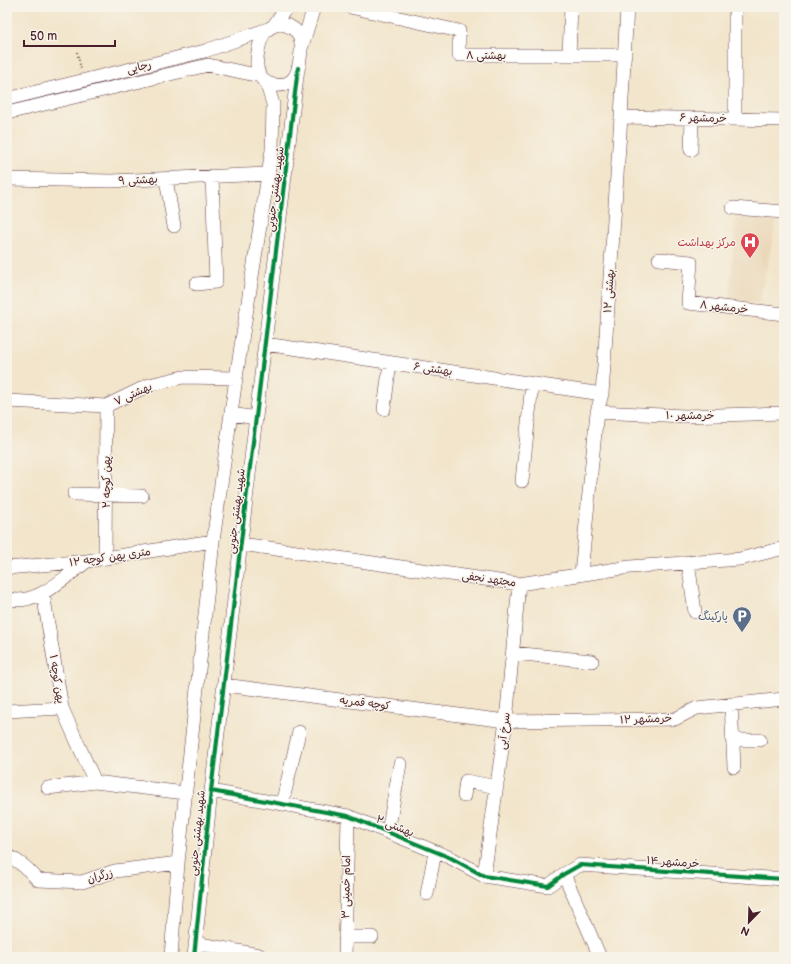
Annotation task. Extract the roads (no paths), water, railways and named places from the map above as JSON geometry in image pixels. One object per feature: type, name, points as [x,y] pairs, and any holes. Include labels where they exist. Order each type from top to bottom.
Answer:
[{"type":"street","points":[[287,7],[264,34],[261,40],[257,60],[257,67],[263,79],[274,85],[280,86],[292,80],[296,74],[314,7]]},
{"type":"street","name":"بهشتی ۸","points":[[350,7],[459,31],[459,55],[625,55]]},
{"type":"street","points":[[569,55],[571,7]]},
{"type":"street","name":"بهشتی ۱۲","points":[[581,574],[597,412],[602,394],[627,7]]},
{"type":"street","points":[[735,7],[735,119]]},
{"type":"street","points":[[271,27],[281,24],[294,29],[299,34],[302,41],[302,48]]},
{"type":"street","name":"رجایی","points":[[7,99],[204,51],[271,27]]},
{"type":"street","name":"رجایی","points":[[7,113],[208,65],[263,79]]},
{"type":"street","name":"شهید بهشتی جنوبی","points":[[194,957],[211,791],[298,68]]},
{"type":"street","name":"شهید بهشتی جنوبی","points":[[171,957],[185,793],[213,540],[236,378],[272,150],[273,104],[263,79]]},
{"type":"street","name":"خرمشهر ۶","points":[[621,117],[784,120]]},
{"type":"street","points":[[691,150],[692,118]]},
{"type":"street","name":"بهشتی ۹","points":[[7,179],[112,181],[268,174]]},
{"type":"street","points":[[196,284],[216,282],[212,176]]},
{"type":"street","points":[[166,179],[174,226]]},
{"type":"street","points":[[733,208],[784,212]]},
{"type":"street","name":"خرمشهر ۸","points":[[659,259],[691,262],[688,303],[784,314]]},
{"type":"street","name":"بهشتی ۶","points":[[265,344],[602,394]]},
{"type":"street","points":[[384,409],[390,363]]},
{"type":"street","name":"بهشتی ۷","points":[[7,401],[106,406],[149,385],[183,377],[236,378]]},
{"type":"street","points":[[522,481],[532,384]]},
{"type":"street","name":"پهن کوچه ۲","points":[[105,558],[106,406]]},
{"type":"street","name":"خرمشهر ۱۰","points":[[597,412],[685,416],[784,413]]},
{"type":"street","points":[[231,414],[256,418]]},
{"type":"street","points":[[74,494],[142,496]]},
{"type":"street","name":"۱۲ متری پهن کوچه","points":[[7,568],[87,561],[213,540]]},
{"type":"street","name":"مجتهد نجفی","points":[[241,544],[519,584],[630,566],[740,559],[784,548]]},
{"type":"street","points":[[7,598],[22,600],[33,598],[43,593],[87,561]]},
{"type":"street","points":[[688,562],[695,612]]},
{"type":"street","name":"سرخ آبی","points":[[484,876],[506,721],[519,584]]},
{"type":"street","name":"پهن کوچه ۱","points":[[43,593],[62,708],[95,782]]},
{"type":"street","points":[[513,653],[592,661]]},
{"type":"street","name":"کوچه قمریه","points":[[224,685],[506,721]]},
{"type":"street","name":"خرمشهر ۱۲","points":[[506,721],[675,719],[697,708],[784,700]]},
{"type":"street","points":[[731,704],[734,767]]},
{"type":"street","points":[[7,711],[62,708]]},
{"type":"street","points":[[282,804],[299,732]]},
{"type":"street","points":[[732,740],[760,740]]},
{"type":"street","points":[[388,832],[400,764]]},
{"type":"street","points":[[464,796],[466,781],[497,786]]},
{"type":"street","points":[[48,788],[95,782],[185,793]]},
{"type":"street","name":"بهشتی ۲","points":[[211,791],[348,816],[452,858],[484,876],[548,886],[564,874]]},
{"type":"street","name":"امام خمینی ۳","points":[[345,957],[348,816]]},
{"type":"street","points":[[427,894],[435,852]]},
{"type":"street","name":"زرگران","points":[[7,856],[15,859],[28,868],[38,880],[82,882],[115,871],[178,863]]},
{"type":"street","name":"خرمشهر ۱۴","points":[[564,874],[580,865],[784,879]]},
{"type":"street","points":[[564,874],[600,957]]},
{"type":"street","points":[[345,937],[372,937]]},
{"type":"street","points":[[195,943],[259,954]]},
{"type":"place","name":"مرکز بهداشت","points":[[750,259]]},
{"type":"place","name":"پارکینگ","points":[[742,633]]}]
